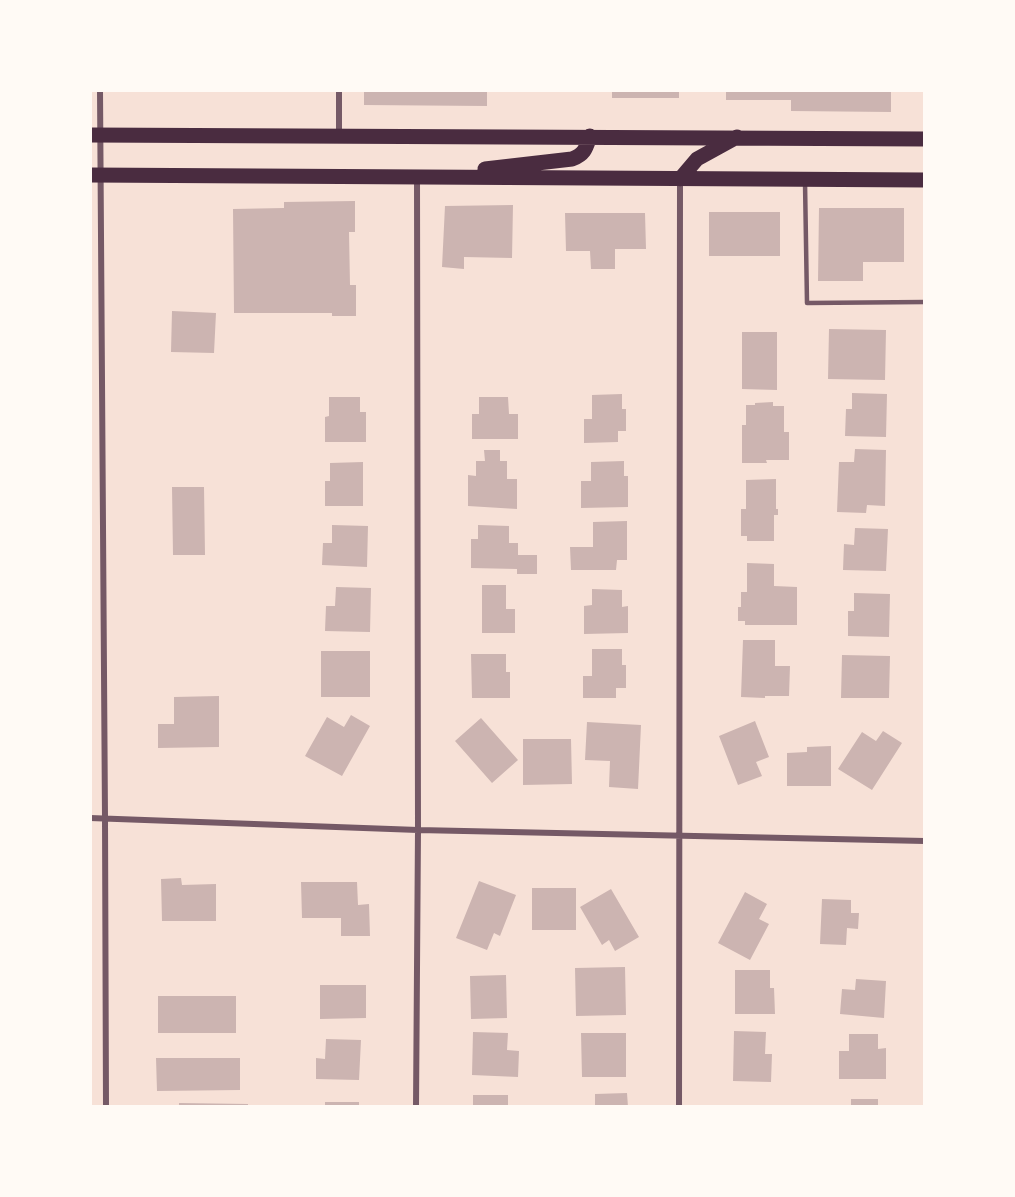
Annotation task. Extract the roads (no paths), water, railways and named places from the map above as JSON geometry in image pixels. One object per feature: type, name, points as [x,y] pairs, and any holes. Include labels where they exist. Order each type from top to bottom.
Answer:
[{"type":"main road","points":[[95,135],[925,139]]},
{"type":"main road","points":[[417,177],[572,159],[580,156],[586,149],[590,136]]},
{"type":"main road","points":[[681,179],[697,159],[736,137]]},
{"type":"main road","points":[[95,175],[925,180]]},
{"type":"street","points":[[100,90],[95,135],[95,175],[105,818],[106,1107]]},
{"type":"street","points":[[339,90],[339,135]]},
{"type":"street","points":[[416,1107],[417,177]]},
{"type":"street","points":[[679,1107],[681,179]]},
{"type":"street","points":[[90,818],[418,830],[925,841]]},
{"type":"lane","points":[[805,180],[807,303],[925,302]]}]
